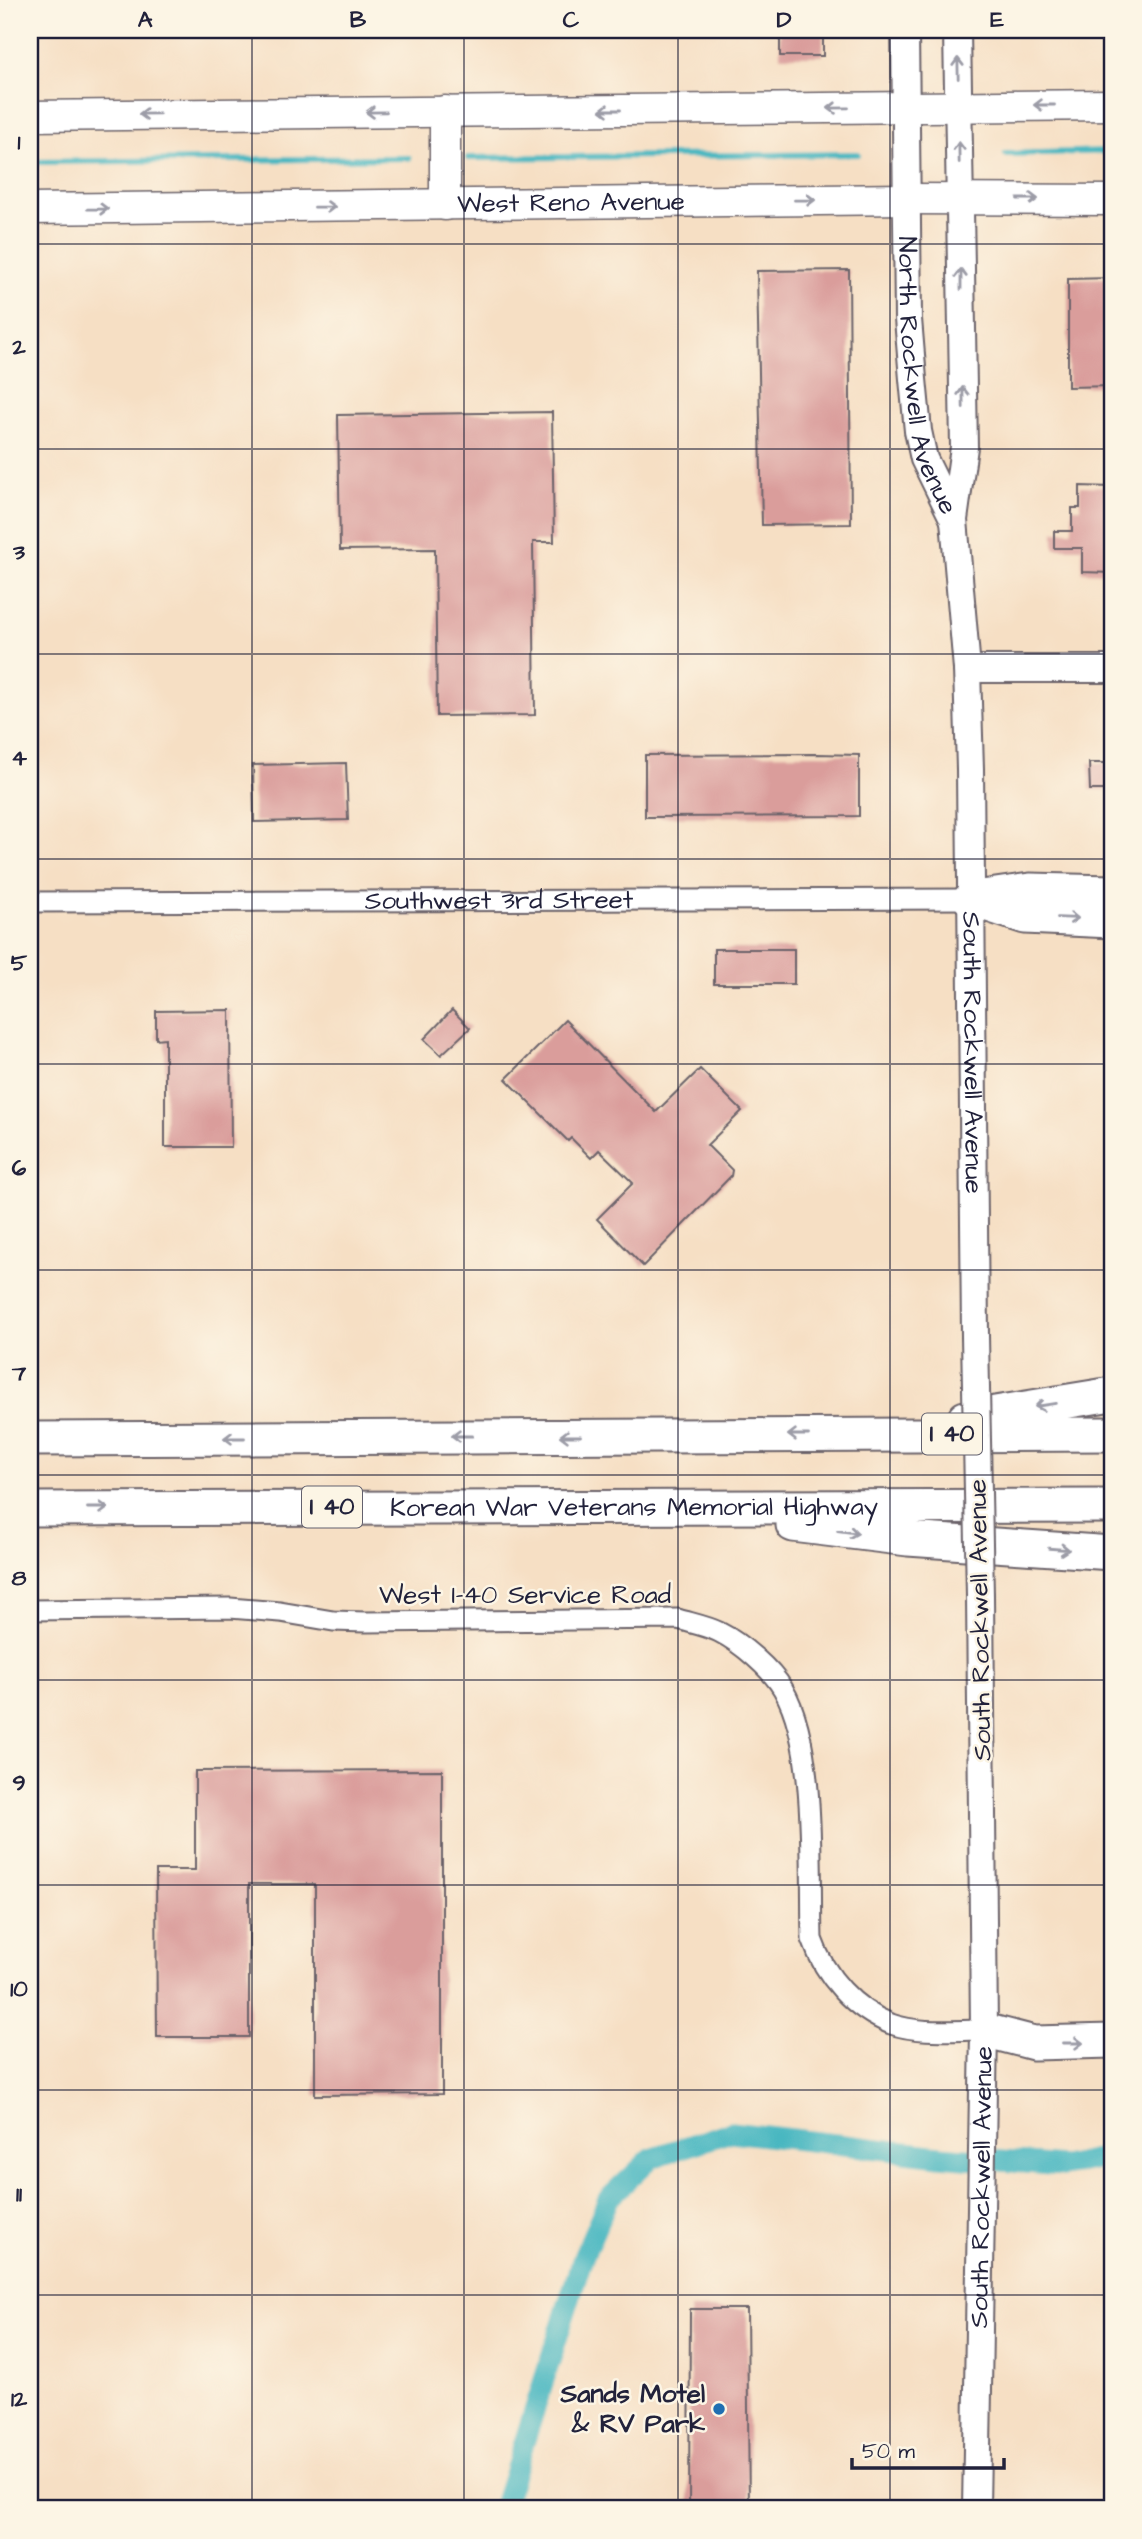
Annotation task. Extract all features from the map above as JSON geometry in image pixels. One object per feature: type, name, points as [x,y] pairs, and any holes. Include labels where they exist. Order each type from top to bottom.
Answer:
[{"type":"highway","points":[[970,899],[1030,890],[1112,891]]},
{"type":"highway","points":[[970,899],[1025,916],[1112,921]]},
{"type":"highway","points":[[866,1434],[1112,1394]]},
{"type":"highway","name":"I 40","points":[[30,1439],[1112,1434]]},
{"type":"highway","points":[[635,1506],[908,1539],[1112,1553]]},
{"type":"highway","name":"Korean War Veterans Memorial Highway","points":[[30,1509],[1112,1506]]},
{"type":"highway","points":[[984,2030],[1032,2020],[1112,2018]]},
{"type":"highway","points":[[984,2030],[1034,2043],[1112,2041]]},
{"type":"main road","points":[[30,116],[1112,105]]},
{"type":"main road","points":[[445,111],[445,205]]},
{"type":"main road","name":"West Reno Avenue","points":[[30,209],[907,199],[1112,200]]},
{"type":"street","name":"North Rockwell Avenue","points":[[905,30],[908,319],[918,431],[925,459],[954,520]]},
{"type":"street","name":"North Rockwell Avenue","points":[[954,520],[964,447],[957,30]]},
{"type":"street","name":"South Rockwell Avenue","points":[[954,520],[967,669],[970,769],[980,1596],[984,2030],[976,2509]]},
{"type":"street","points":[[967,669],[1112,669]]},
{"type":"street","name":"Southwest 3rd Street","points":[[30,902],[970,899]]},
{"type":"street","name":"West I-40 Service Road","points":[[30,1610],[230,1608],[280,1612],[333,1621],[365,1622],[678,1619],[719,1632],[755,1657],[783,1689],[794,1715],[805,1762],[812,1939],[818,1958],[838,1987],[864,2010],[893,2024],[927,2030],[984,2030]]},
{"type":"building","points":[[780,30],[823,30],[823,56],[780,56]]},
{"type":"building","points":[[849,270],[851,524],[762,525],[757,271]]},
{"type":"building","points":[[1112,278],[1112,386],[1068,387],[1068,279]]},
{"type":"building","points":[[552,412],[554,542],[533,542],[535,715],[437,716],[435,549],[340,550],[338,415]]},
{"type":"building","points":[[1080,486],[1112,487],[1112,573],[1082,572],[1082,548],[1054,548],[1054,531],[1072,531],[1072,508],[1080,508]]},
{"type":"building","points":[[645,755],[859,755],[859,816],[645,817]]},
{"type":"building","points":[[346,763],[348,820],[254,822],[253,765]]},
{"type":"building","points":[[1089,763],[1112,763],[1112,790],[1090,790]]},
{"type":"building","points":[[714,949],[794,949],[794,984],[714,984]]},
{"type":"building","points":[[230,1010],[231,1147],[165,1147],[165,1038],[156,1039],[156,1011]]},
{"type":"building","points":[[452,1010],[470,1028],[441,1055],[424,1039]]},
{"type":"building","points":[[565,1020],[656,1112],[700,1069],[742,1111],[707,1145],[732,1170],[731,1176],[643,1266],[597,1219],[633,1183],[599,1150],[591,1158],[571,1138],[568,1141],[506,1079]]},
{"type":"building","points":[[442,1770],[442,2094],[315,2095],[315,1884],[249,1884],[249,2037],[157,2037],[156,1870],[195,1870],[195,1771]]},
{"type":"building","name":"Sands Motel & RV Park","points":[[690,2309],[747,2309],[749,2509],[689,2509]]},
{"type":"waterway","points":[[1006,154],[1112,151]]},
{"type":"waterway","points":[[468,158],[858,154]]},
{"type":"waterway","points":[[30,162],[409,158]]},
{"type":"waterway","points":[[503,2509],[582,2260],[608,2199],[651,2158],[731,2132],[940,2156],[1063,2166],[1112,2156]]},
{"type":"place","name":"Sands Motel & RV Park","points":[[719,2409]]}]
